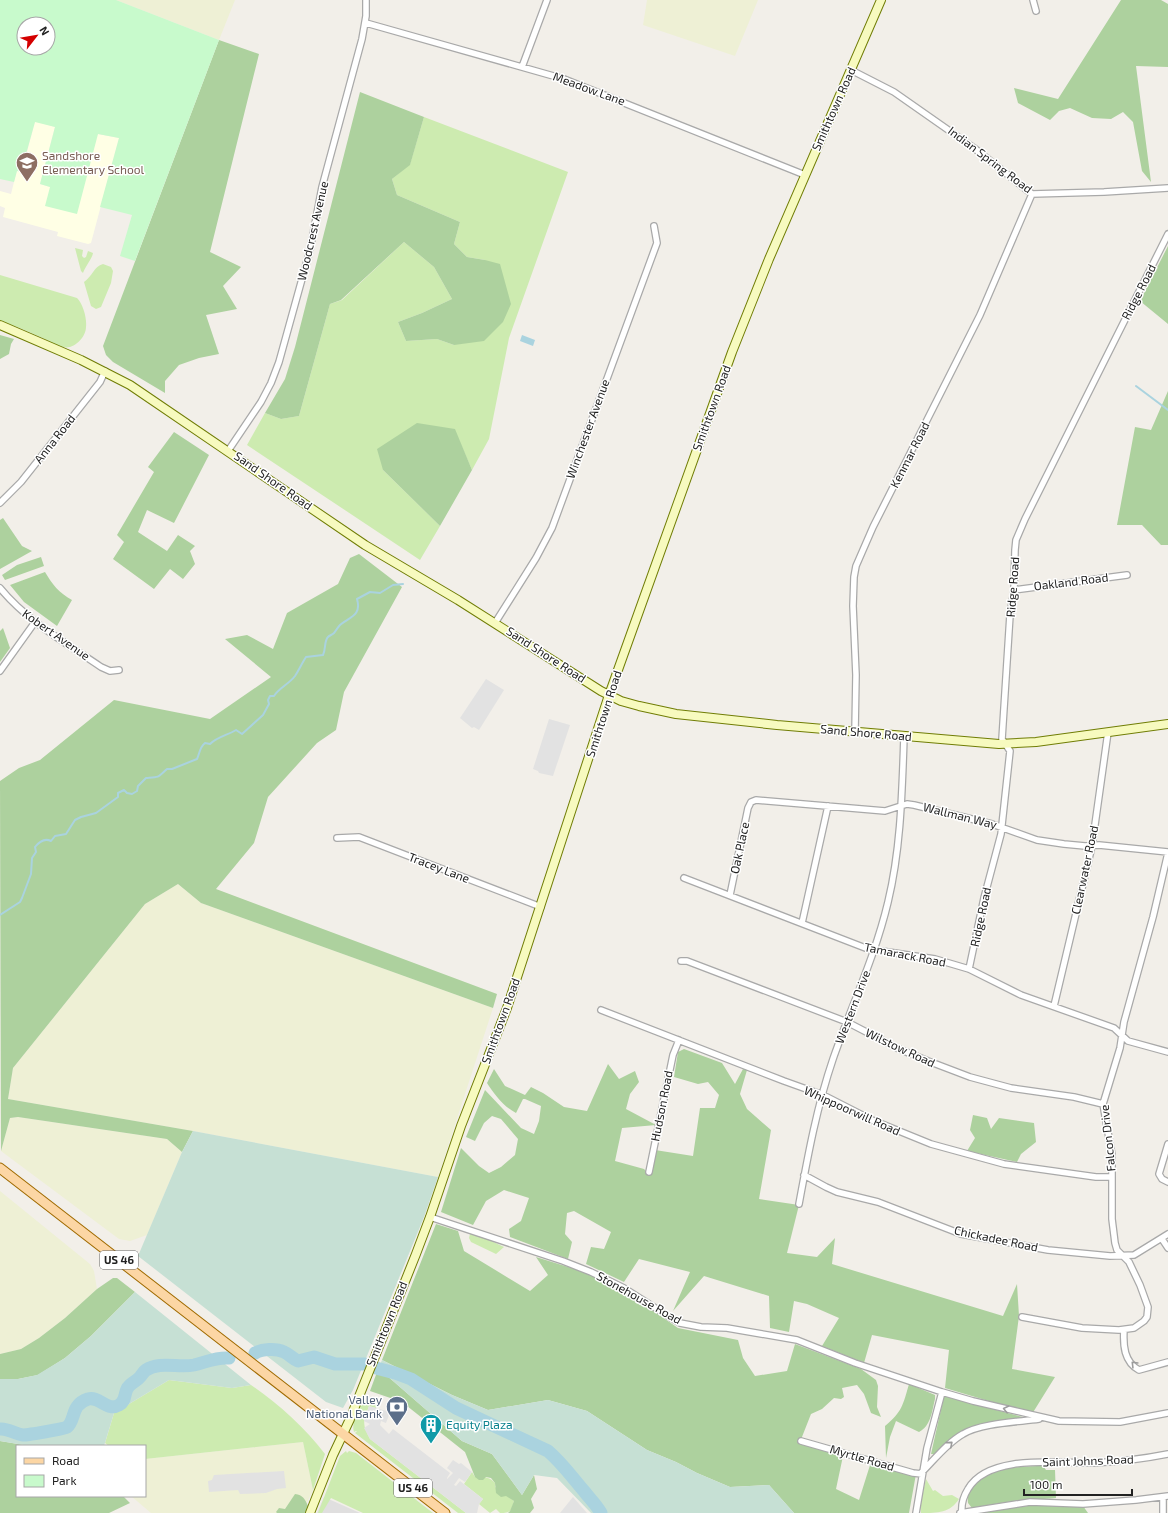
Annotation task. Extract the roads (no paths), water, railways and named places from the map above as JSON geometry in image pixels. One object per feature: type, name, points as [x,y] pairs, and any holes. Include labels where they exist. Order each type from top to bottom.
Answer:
[{"type":"main road","name":"US 46","points":[[0,1168],[445,1513]]},
{"type":"street","name":"Woodcrest Avenue","points":[[228,451],[261,402],[271,383],[279,362],[310,250],[322,187],[366,23],[366,0]]},
{"type":"street","points":[[522,67],[547,0]]},
{"type":"street","name":"Smithtown Road","points":[[310,1513],[430,1217],[461,1126],[507,1008],[609,695],[732,352],[768,259],[881,0]]},
{"type":"street","points":[[1033,0],[1036,11]]},
{"type":"street","name":"Meadow Lane","points":[[366,23],[579,84],[805,175]]},
{"type":"street","name":"Indian Spring Road","points":[[851,70],[894,92],[974,148],[1032,194],[1168,188]]},
{"type":"street","name":"Kenmar Road","points":[[855,731],[856,675],[853,606],[856,566],[873,527],[980,315],[1032,194]]},
{"type":"street","name":"Winchester Avenue","points":[[495,623],[536,558],[552,528],[657,244],[654,226]]},
{"type":"street","name":"Ridge Road","points":[[969,969],[984,898],[1001,834],[1010,751],[1002,739],[1010,614],[1014,590],[1016,540],[1025,519],[1168,234]]},
{"type":"street","name":"Sand Shore Road","points":[[0,326],[41,342],[105,371],[145,394],[365,545],[446,592],[609,695],[639,706],[671,713],[762,724],[1006,745],[1168,724]]},
{"type":"street","name":"Anna Road","points":[[0,503],[30,472],[100,382],[105,371]]},
{"type":"street","name":"Oakland Road","points":[[1014,590],[1127,575]]},
{"type":"street","name":"Kobert Avenue","points":[[0,588],[14,605],[35,622],[101,667],[110,671],[119,670]]},
{"type":"street","points":[[0,671],[35,622]]},
{"type":"street","name":"Clearwater Road","points":[[1054,1006],[1092,846],[1108,732]]},
{"type":"street","name":"Western Drive","points":[[799,1204],[822,1095],[833,1059],[874,951],[889,901],[896,865],[901,806],[904,737]]},
{"type":"street","name":"Wallman Way","points":[[751,802],[756,800],[885,811],[907,804],[1001,827],[1037,840],[1064,844],[1168,852]]},
{"type":"street","name":"Oak Place","points":[[730,895],[748,808],[751,802]]},
{"type":"street","points":[[802,923],[828,806]]},
{"type":"street","name":"Tracey Lane","points":[[336,838],[359,837],[541,907]]},
{"type":"street","name":"Falcon Drive","points":[[1022,1317],[1082,1328],[1124,1330],[1134,1328],[1147,1317],[1148,1311],[1144,1296],[1130,1264],[1116,1247],[1112,1219],[1112,1156],[1103,1104],[1120,1048],[1124,1022],[1153,918],[1168,852]]},
{"type":"street","name":"Tamarack Road","points":[[684,878],[874,951],[935,959],[969,969],[1021,995],[1114,1028],[1128,1042],[1168,1052]]},
{"type":"street","name":"Wilstow Road","points":[[681,961],[687,961],[847,1022],[899,1049],[970,1077],[1011,1088],[1103,1104]]},
{"type":"street","name":"Whippoorwill Road","points":[[601,1010],[822,1095],[894,1130],[931,1144],[1004,1164],[1096,1177],[1112,1177]]},
{"type":"street","name":"Hudson Road","points":[[649,1172],[673,1055],[679,1040]]},
{"type":"street","points":[[1168,1144],[1160,1172],[1162,1179],[1168,1182]]},
{"type":"street","name":"Chickadee Road","points":[[804,1175],[837,1192],[878,1202],[961,1234],[1048,1250],[1123,1256],[1134,1255],[1168,1234]]},
{"type":"street","name":"Stonehouse Road","points":[[430,1217],[555,1258],[591,1272],[628,1290],[680,1323],[701,1327],[727,1328],[797,1340],[942,1392],[1044,1418]]},
{"type":"street","points":[[1162,1239],[1168,1248]]},
{"type":"street","points":[[1124,1330],[1123,1341],[1126,1353],[1135,1368],[1139,1370],[1168,1362]]},
{"type":"street","points":[[916,1513],[927,1448],[942,1392]]},
{"type":"street","points":[[922,1473],[951,1442],[968,1431],[989,1426],[1044,1418],[1059,1421],[1120,1422],[1168,1413]]},
{"type":"street","name":"Myrtle Road","points":[[801,1441],[913,1472],[922,1473]]},
{"type":"street","name":"Saint Johns Road","points":[[961,1513],[963,1500],[971,1485],[986,1472],[997,1467],[1054,1462],[1092,1463],[1132,1461],[1168,1454]]},
{"type":"street","points":[[961,1513],[1030,1502],[1083,1504],[1166,1496],[1163,1513]]},
{"type":"water","points":[[522,335],[535,340],[533,346],[520,341]]},
{"type":"waterway","points":[[1136,386],[1168,410]]},
{"type":"waterway","points":[[0,915],[20,902],[31,874],[32,858],[36,852],[35,847],[38,844],[44,840],[51,841],[55,836],[66,834],[75,820],[96,813],[118,797],[118,793],[124,790],[127,793],[132,794],[137,791],[138,786],[146,778],[158,776],[167,769],[172,769],[197,759],[205,743],[210,744],[236,730],[242,734],[263,715],[269,704],[268,700],[270,696],[274,696],[293,679],[306,657],[323,655],[328,637],[334,633],[340,625],[356,613],[358,609],[357,599],[370,592],[380,593],[393,585],[403,584]]},
{"type":"waterway","points":[[255,1353],[273,1350],[284,1352],[298,1361],[314,1357],[335,1364],[365,1364]]},
{"type":"waterway","points":[[0,1429],[6,1429],[23,1435],[64,1428],[67,1427],[72,1421],[78,1405],[88,1399],[96,1400],[111,1407],[119,1405],[124,1400],[128,1387],[151,1367],[163,1365],[188,1366],[215,1359],[229,1358]]},
{"type":"waterway","points":[[376,1368],[411,1379],[456,1408],[548,1451],[567,1470],[601,1513]]},
{"type":"place","name":"Sandshore Elementary School","points":[[27,182]]},
{"type":"place","name":"Valley National Bank","points":[[397,1426]]},
{"type":"place","name":"Equity Plaza","points":[[431,1444]]}]
